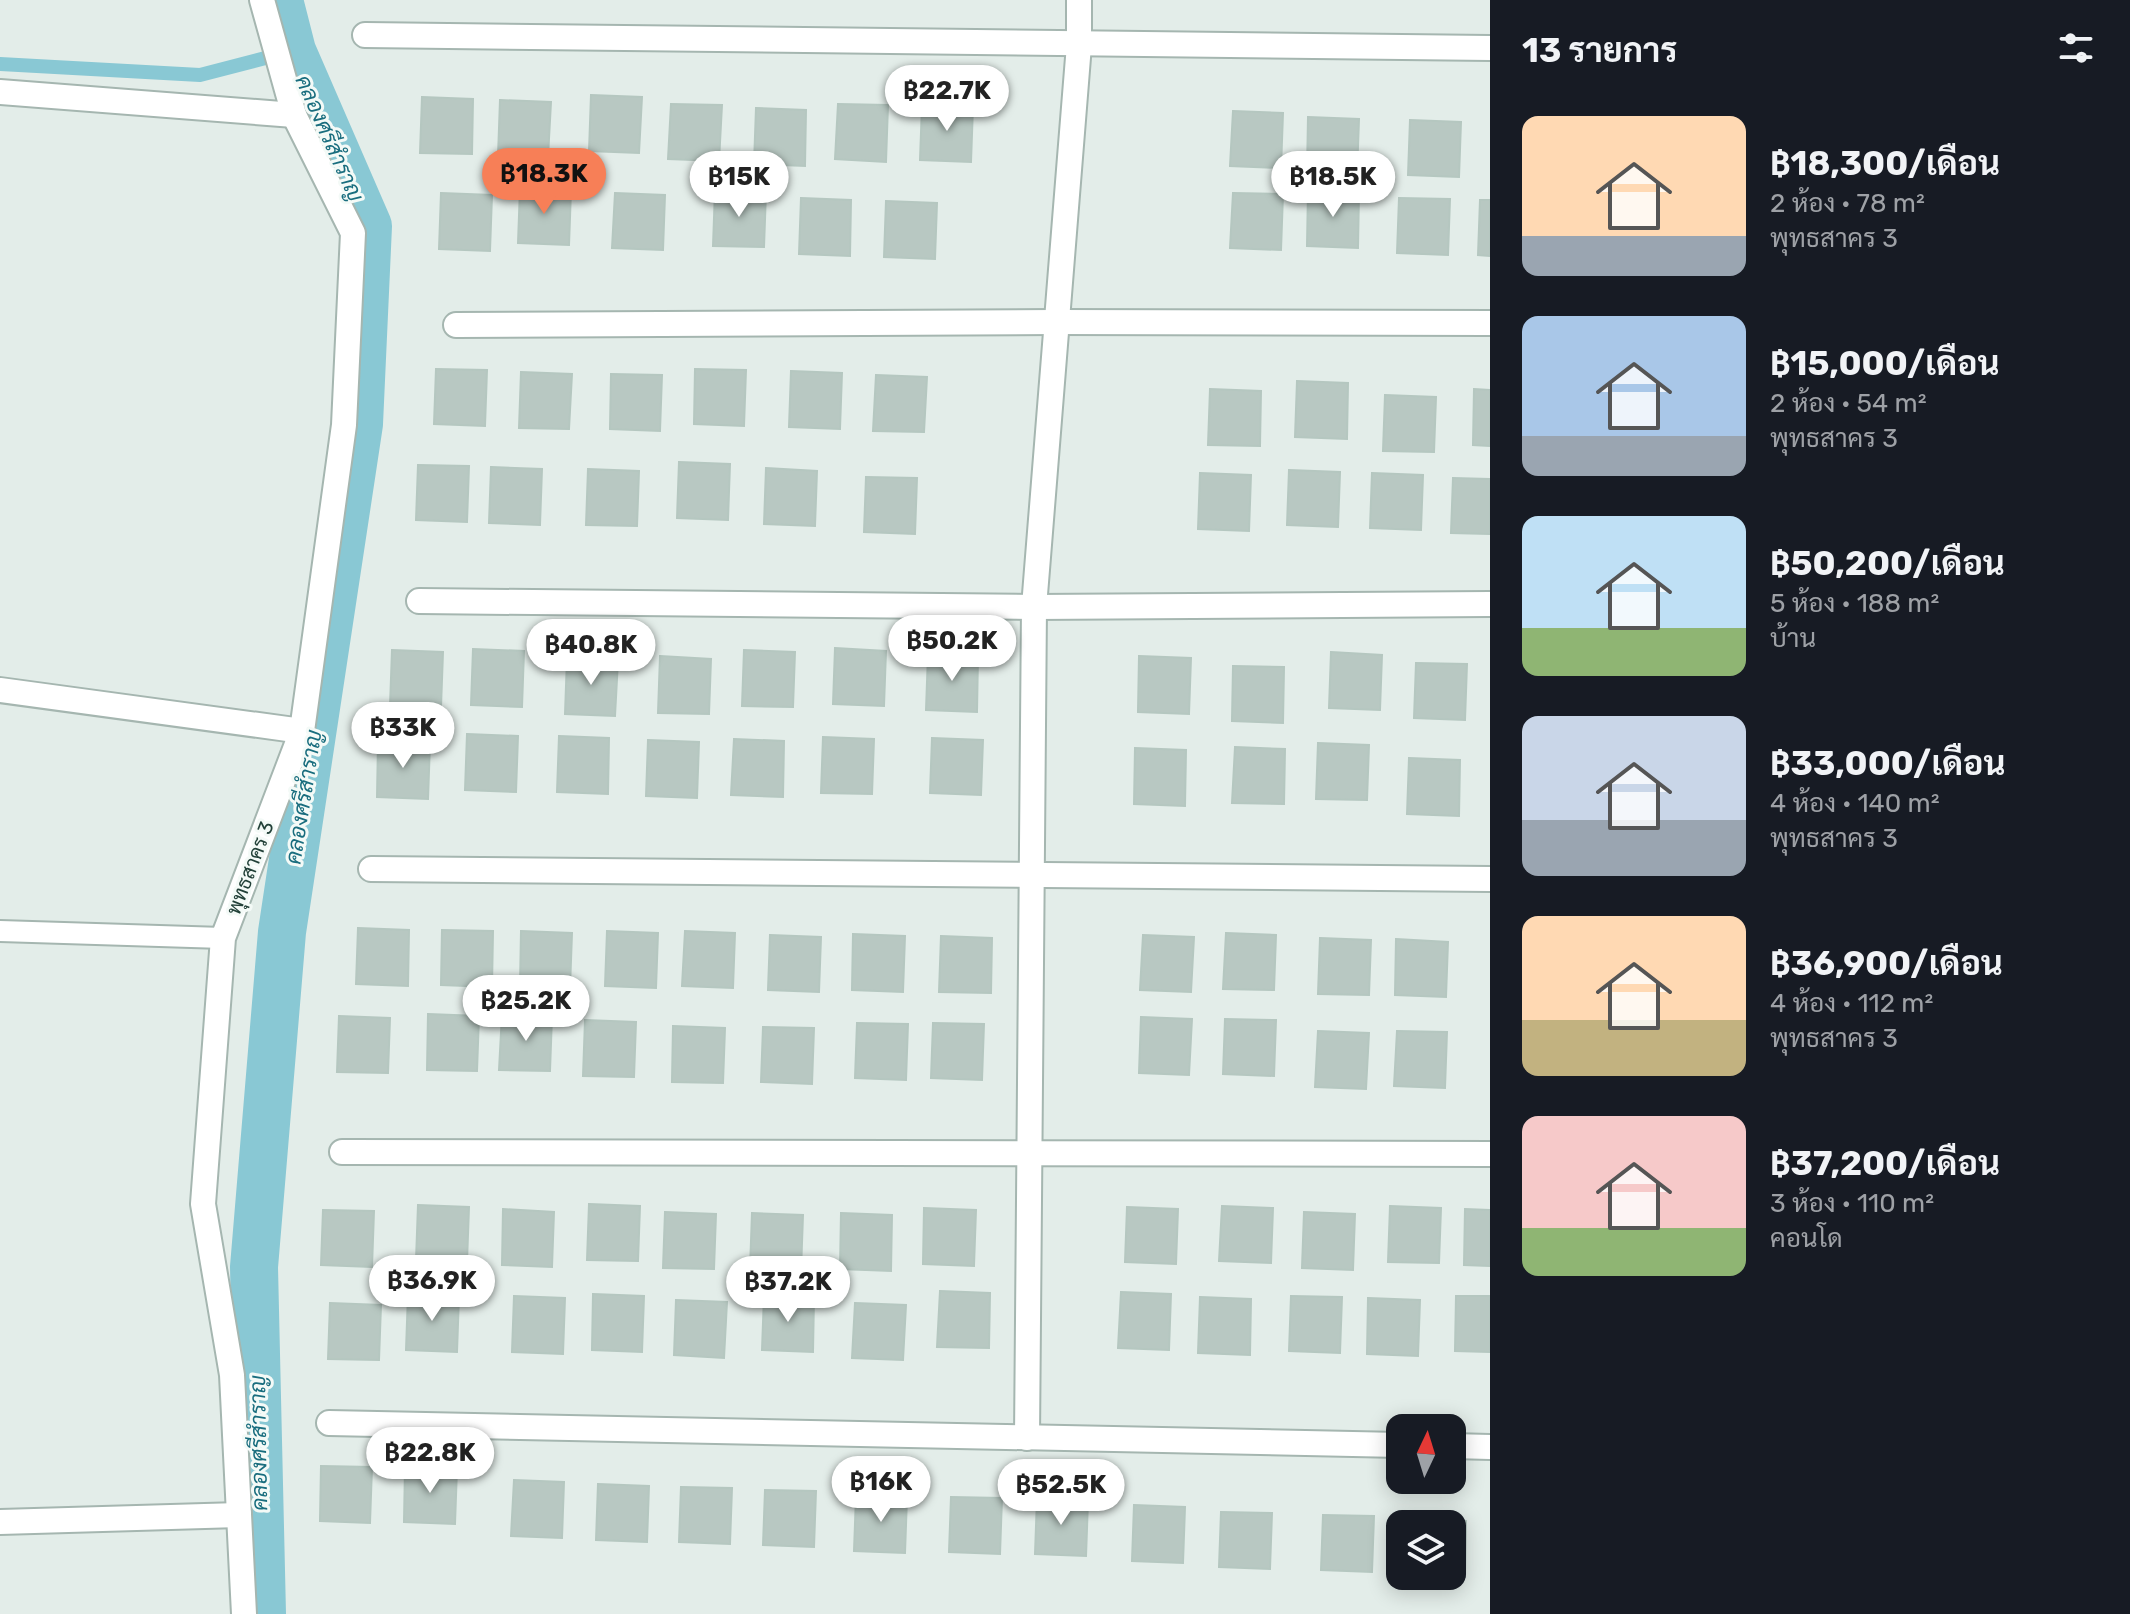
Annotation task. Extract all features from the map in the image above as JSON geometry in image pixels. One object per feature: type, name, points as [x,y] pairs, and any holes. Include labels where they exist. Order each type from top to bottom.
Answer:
[{"type":"street","name":"พุทธสาคร 3","points":[[244,1614],[232,1375],[203,1204],[223,938],[302,731],[344,425],[353,233],[294,115],[262,0]]},
{"type":"street","points":[[1027,1438],[1034,607],[1079,45],[1079,0]]},
{"type":"street","points":[[365,35],[1490,48]]},
{"type":"street","points":[[0,92],[294,115]]},
{"type":"street","points":[[456,325],[1490,323]]},
{"type":"street","points":[[419,601],[1034,607],[1490,604]]},
{"type":"street","points":[[0,690],[302,731]]},
{"type":"street","points":[[371,869],[1490,879]]},
{"type":"street","points":[[342,1152],[1490,1154]]},
{"type":"street","points":[[329,1423],[1386,1445]]},
{"type":"street","points":[[1466,1446],[1490,1447]]},
{"type":"street","points":[[0,1522],[239,1515]]},
{"type":"lane","points":[[0,931],[223,938]]},
{"type":"building","points":[[591,95],[642,97],[639,153],[589,151]]},
{"type":"building","points":[[422,97],[473,99],[472,154],[420,153]]},
{"type":"building","points":[[500,100],[551,102],[548,157],[498,156]]},
{"type":"building","points":[[671,104],[722,105],[719,161],[668,159]]},
{"type":"building","points":[[838,104],[888,105],[886,162],[835,159]]},
{"type":"building","points":[[922,105],[973,106],[971,162],[920,160]]},
{"type":"building","points":[[756,108],[806,110],[805,166],[754,164]]},
{"type":"building","points":[[1233,111],[1283,113],[1281,168],[1230,166]]},
{"type":"building","points":[[1308,117],[1359,119],[1357,174],[1307,172]]},
{"type":"building","points":[[1410,120],[1461,122],[1459,177],[1408,175]]},
{"type":"building","points":[[520,188],[571,190],[569,245],[518,243]]},
{"type":"building","points":[[715,190],[766,192],[764,247],[713,246]]},
{"type":"building","points":[[1308,190],[1359,192],[1358,248],[1307,246]]},
{"type":"building","points":[[441,193],[492,195],[490,251],[439,249]]},
{"type":"building","points":[[615,193],[665,195],[663,250],[612,248]]},
{"type":"building","points":[[1233,193],[1283,194],[1281,250],[1230,248]]},
{"type":"building","points":[[801,198],[851,200],[850,256],[799,254]]},
{"type":"building","points":[[1399,198],[1450,199],[1448,255],[1397,253]]},
{"type":"building","points":[[1480,200],[1490,200],[1490,256],[1478,255]]},
{"type":"building","points":[[886,201],[937,203],[935,259],[884,257]]},
{"type":"building","points":[[436,369],[487,370],[485,426],[434,424]]},
{"type":"building","points":[[695,369],[746,370],[744,426],[694,424]]},
{"type":"building","points":[[791,371],[842,373],[840,429],[789,427]]},
{"type":"building","points":[[521,372],[572,374],[569,429],[519,428]]},
{"type":"building","points":[[611,374],[662,375],[660,431],[610,429]]},
{"type":"building","points":[[876,375],[927,377],[924,432],[873,431]]},
{"type":"building","points":[[1297,381],[1348,383],[1347,439],[1295,437]]},
{"type":"building","points":[[1210,389],[1261,391],[1260,446],[1208,445]]},
{"type":"building","points":[[1474,389],[1490,390],[1490,446],[1473,445]]},
{"type":"building","points":[[1385,395],[1436,397],[1434,452],[1383,451]]},
{"type":"building","points":[[679,462],[730,464],[728,520],[677,518]]},
{"type":"building","points":[[418,465],[469,466],[467,522],[416,520]]},
{"type":"building","points":[[491,467],[542,469],[540,525],[489,523]]},
{"type":"building","points":[[766,468],[817,471],[815,526],[764,524]]},
{"type":"building","points":[[588,469],[639,471],[637,526],[586,525]]},
{"type":"building","points":[[1289,470],[1340,472],[1338,527],[1287,525]]},
{"type":"building","points":[[1200,473],[1251,475],[1249,531],[1198,529]]},
{"type":"building","points":[[1372,473],[1423,475],[1421,530],[1370,528]]},
{"type":"building","points":[[866,477],[917,478],[915,534],[864,532]]},
{"type":"building","points":[[1453,478],[1490,479],[1490,534],[1451,533]]},
{"type":"building","points":[[835,648],[886,651],[884,706],[833,704]]},
{"type":"building","points":[[473,649],[524,651],[522,707],[471,705]]},
{"type":"building","points":[[392,650],[443,652],[441,707],[390,706]]},
{"type":"building","points":[[744,650],[795,652],[793,707],[742,706]]},
{"type":"building","points":[[1331,652],[1382,655],[1380,710],[1329,708]]},
{"type":"building","points":[[928,654],[978,656],[977,712],[926,710]]},
{"type":"building","points":[[660,656],[711,659],[709,714],[658,713]]},
{"type":"building","points":[[1139,656],[1191,658],[1189,714],[1138,712]]},
{"type":"building","points":[[567,658],[618,660],[615,716],[565,714]]},
{"type":"building","points":[[1416,663],[1467,664],[1465,720],[1414,718]]},
{"type":"building","points":[[1233,666],[1284,667],[1283,723],[1232,721]]},
{"type":"building","points":[[467,734],[518,736],[516,792],[465,790]]},
{"type":"building","points":[[559,736],[609,738],[608,794],[557,792]]},
{"type":"building","points":[[823,737],[874,739],[872,794],[821,793]]},
{"type":"building","points":[[932,738],[983,740],[981,795],[930,793]]},
{"type":"building","points":[[734,739],[784,741],[783,797],[731,795]]},
{"type":"building","points":[[648,740],[699,742],[697,798],[646,796]]},
{"type":"building","points":[[378,742],[430,743],[428,799],[377,797]]},
{"type":"building","points":[[1318,743],[1369,745],[1367,800],[1316,799]]},
{"type":"building","points":[[1235,747],[1285,749],[1284,804],[1232,803]]},
{"type":"building","points":[[1135,748],[1186,750],[1185,806],[1134,804]]},
{"type":"building","points":[[1409,758],[1460,760],[1459,816],[1407,814]]},
{"type":"building","points":[[358,928],[409,930],[408,986],[356,984]]},
{"type":"building","points":[[442,930],[493,931],[492,987],[441,985]]},
{"type":"building","points":[[521,931],[572,933],[570,988],[520,986]]},
{"type":"building","points":[[607,931],[658,933],[656,988],[605,986]]},
{"type":"building","points":[[685,931],[735,933],[733,988],[682,986]]},
{"type":"building","points":[[1226,933],[1276,935],[1274,990],[1223,989]]},
{"type":"building","points":[[853,934],[905,936],[903,992],[852,990]]},
{"type":"building","points":[[770,935],[821,937],[819,992],[768,990]]},
{"type":"building","points":[[1143,935],[1194,937],[1191,992],[1140,990]]},
{"type":"building","points":[[941,936],[992,938],[991,993],[939,992]]},
{"type":"building","points":[[1320,938],[1371,940],[1369,995],[1318,994]]},
{"type":"building","points":[[1396,939],[1448,942],[1446,997],[1395,995]]},
{"type":"building","points":[[428,1014],[479,1016],[477,1071],[427,1070]]},
{"type":"building","points":[[502,1014],[552,1016],[550,1071],[499,1070]]},
{"type":"building","points":[[339,1016],[390,1018],[388,1073],[337,1072]]},
{"type":"building","points":[[1141,1017],[1192,1019],[1189,1075],[1139,1073]]},
{"type":"building","points":[[1225,1019],[1276,1020],[1274,1076],[1223,1074]]},
{"type":"building","points":[[585,1020],[636,1022],[634,1077],[583,1076]]},
{"type":"building","points":[[857,1023],[908,1024],[906,1080],[855,1078]]},
{"type":"building","points":[[933,1023],[984,1024],[982,1080],[931,1078]]},
{"type":"building","points":[[673,1026],[725,1028],[723,1083],[672,1082]]},
{"type":"building","points":[[763,1027],[814,1028],[812,1084],[761,1082]]},
{"type":"building","points":[[1318,1031],[1369,1033],[1366,1089],[1315,1087]]},
{"type":"building","points":[[1397,1031],[1447,1032],[1445,1088],[1394,1086]]},
{"type":"building","points":[[589,1204],[640,1206],[638,1261],[587,1260]]},
{"type":"building","points":[[418,1205],[469,1207],[467,1262],[416,1260]]},
{"type":"building","points":[[1222,1206],[1273,1208],[1271,1263],[1219,1261]]},
{"type":"building","points":[[1390,1206],[1441,1208],[1439,1263],[1388,1262]]},
{"type":"building","points":[[1127,1207],[1178,1209],[1176,1264],[1125,1262]]},
{"type":"building","points":[[924,1208],[976,1210],[974,1266],[923,1264]]},
{"type":"building","points":[[503,1209],[554,1212],[552,1267],[502,1265]]},
{"type":"building","points":[[1465,1209],[1490,1210],[1490,1266],[1464,1265]]},
{"type":"building","points":[[323,1210],[374,1211],[372,1267],[321,1265]]},
{"type":"building","points":[[665,1212],[716,1214],[714,1269],[663,1268]]},
{"type":"building","points":[[1304,1212],[1355,1214],[1353,1270],[1302,1268]]},
{"type":"building","points":[[752,1213],[803,1215],[801,1271],[750,1269]]},
{"type":"building","points":[[841,1213],[892,1215],[891,1271],[840,1269]]},
{"type":"building","points":[[940,1291],[990,1293],[989,1348],[937,1347]]},
{"type":"building","points":[[1121,1292],[1171,1294],[1169,1350],[1118,1348]]},
{"type":"building","points":[[408,1294],[459,1296],[457,1352],[406,1350]]},
{"type":"building","points":[[593,1294],[644,1296],[642,1352],[592,1350]]},
{"type":"building","points":[[764,1295],[814,1297],[813,1352],[762,1350]]},
{"type":"building","points":[[514,1296],[565,1298],[563,1354],[512,1352]]},
{"type":"building","points":[[1291,1296],[1342,1297],[1340,1353],[1289,1351]]},
{"type":"building","points":[[1456,1296],[1490,1296],[1490,1352],[1455,1351]]},
{"type":"building","points":[[1200,1297],[1251,1299],[1250,1355],[1198,1353]]},
{"type":"building","points":[[1368,1298],[1420,1300],[1418,1356],[1367,1354]]},
{"type":"building","points":[[676,1300],[727,1302],[724,1358],[674,1355]]},
{"type":"building","points":[[330,1303],[381,1305],[379,1360],[328,1359]]},
{"type":"building","points":[[855,1303],[906,1305],[903,1360],[852,1358]]},
{"type":"building","points":[[321,1466],[372,1467],[370,1523],[320,1521]]},
{"type":"building","points":[[405,1467],[457,1468],[455,1524],[404,1522]]},
{"type":"building","points":[[514,1480],[564,1482],[562,1538],[511,1536]]},
{"type":"building","points":[[598,1484],[649,1486],[647,1542],[596,1540]]},
{"type":"building","points":[[681,1487],[732,1488],[730,1544],[679,1542]]},
{"type":"building","points":[[765,1490],[816,1491],[814,1547],[763,1545]]},
{"type":"building","points":[[856,1496],[907,1497],[905,1553],[854,1551]]},
{"type":"building","points":[[951,1497],[1002,1498],[1000,1554],[949,1552]]},
{"type":"building","points":[[1037,1498],[1088,1501],[1086,1556],[1035,1554]]},
{"type":"building","points":[[1134,1505],[1185,1507],[1183,1563],[1132,1561]]},
{"type":"building","points":[[1221,1512],[1272,1513],[1270,1569],[1219,1567]]},
{"type":"building","points":[[1323,1515],[1374,1516],[1372,1572],[1321,1570]]},
{"type":"waterway","name":"คลองศรีสำราญ","points":[[262,1614],[254,1267],[282,932],[359,424],[368,226],[292,51],[279,0]]},
{"type":"waterway","points":[[0,64],[200,75],[292,51]]}]
